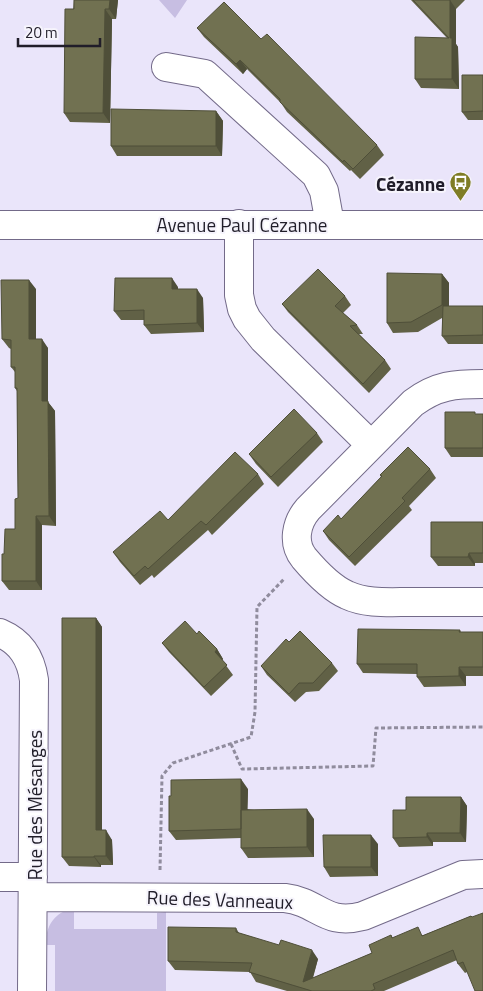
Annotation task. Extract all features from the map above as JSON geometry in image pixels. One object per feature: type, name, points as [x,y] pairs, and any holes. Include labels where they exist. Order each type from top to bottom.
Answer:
[{"type":"street","points":[[166,67],[205,74],[316,174],[324,191],[330,224]]},
{"type":"street","points":[[239,224],[239,295],[247,319],[263,339],[371,445]]},
{"type":"street","name":"Avenue Paul Cézanne","points":[[0,225],[483,225]]},
{"type":"street","points":[[483,384],[449,385],[428,393],[410,406],[304,513],[299,524],[297,537],[299,549],[304,558],[338,591],[362,601],[483,602]]},
{"type":"street","name":"Rue des Mésanges","points":[[0,633],[8,636],[22,648],[30,662],[33,674],[32,991]]},
{"type":"street","name":"Rue des Vanneaux","points":[[0,877],[33,887],[159,897],[285,898],[308,904],[335,919],[349,920],[463,875],[483,874]]},
{"type":"path","points":[[159,897],[162,776],[173,763],[251,737],[253,732],[257,607],[304,558]]},
{"type":"path","points":[[231,744],[242,769],[373,766],[376,728],[483,727]]},
{"type":"shaded area","points":[[159,0],[187,0],[175,18]]},
{"type":"shaded area","points":[[74,908],[74,929],[157,929],[157,913],[166,912],[166,991],[55,991],[55,945],[45,945],[47,931],[56,917]]},
{"type":"building","points":[[74,0],[110,0],[109,9],[105,9],[103,113],[64,113],[65,9],[74,9]]},
{"type":"building","points":[[413,0],[450,0],[452,79],[415,79],[415,37],[449,38]]},
{"type":"building","points":[[224,2],[261,39],[267,34],[377,145],[353,169],[344,160],[343,162],[280,102],[280,99],[240,60],[236,64],[197,28]]},
{"type":"building","points":[[462,75],[483,75],[483,111],[462,112]]},
{"type":"building","points":[[111,109],[216,111],[216,146],[111,146]]},
{"type":"building","points":[[318,269],[345,296],[335,306],[357,325],[350,326],[385,360],[363,384],[282,304]]},
{"type":"building","points":[[387,273],[442,274],[442,305],[411,322],[387,323]]},
{"type":"building","points":[[115,278],[172,278],[172,289],[197,289],[197,323],[144,325],[144,310],[114,311]]},
{"type":"building","points":[[1,280],[29,280],[29,339],[42,339],[42,401],[48,401],[49,516],[36,516],[36,581],[2,581],[2,554],[4,554],[5,529],[15,529],[15,499],[18,498],[17,388],[15,388],[15,367],[11,367],[11,340],[2,339]]},
{"type":"building","points":[[443,306],[483,306],[483,335],[442,336]]},
{"type":"building","points":[[294,409],[317,433],[271,477],[249,454]]},
{"type":"building","points":[[445,412],[475,412],[475,414],[483,414],[483,448],[445,448]]},
{"type":"building","points":[[408,447],[430,469],[402,498],[405,501],[349,557],[323,531],[338,515],[341,519]]},
{"type":"building","points":[[235,452],[258,474],[206,525],[201,521],[148,569],[145,566],[134,576],[113,552],[160,511],[168,520]]},
{"type":"building","points":[[431,522],[483,522],[483,553],[469,553],[468,557],[431,557]]},
{"type":"building","points":[[62,618],[96,618],[96,830],[106,830],[106,856],[62,857]]},
{"type":"building","points":[[185,621],[197,634],[199,631],[217,649],[215,652],[227,665],[204,687],[162,643]]},
{"type":"building","points":[[358,629],[483,632],[483,667],[459,667],[459,676],[417,677],[417,664],[357,664]]},
{"type":"building","points":[[300,631],[332,663],[313,683],[299,683],[289,694],[261,666],[286,639],[289,642]]},
{"type":"building","points":[[241,779],[241,829],[169,831],[171,780]]},
{"type":"building","points":[[406,797],[461,797],[460,833],[427,833],[427,837],[393,838],[393,810],[406,810]]},
{"type":"building","points":[[307,809],[307,847],[241,848],[241,810]]},
{"type":"building","points":[[323,835],[371,835],[371,867],[324,867]]},
{"type":"building","points":[[483,913],[483,991],[475,991],[463,962],[458,964],[453,950],[373,984],[375,989],[371,991],[312,991],[249,972],[252,963],[168,961],[168,927],[236,928],[236,932],[279,945],[281,940],[312,950],[303,982],[372,953],[369,945],[391,935],[392,938],[418,927],[422,936]]},
{"type":"place","name":"Cézanne","points":[[461,202]]}]
